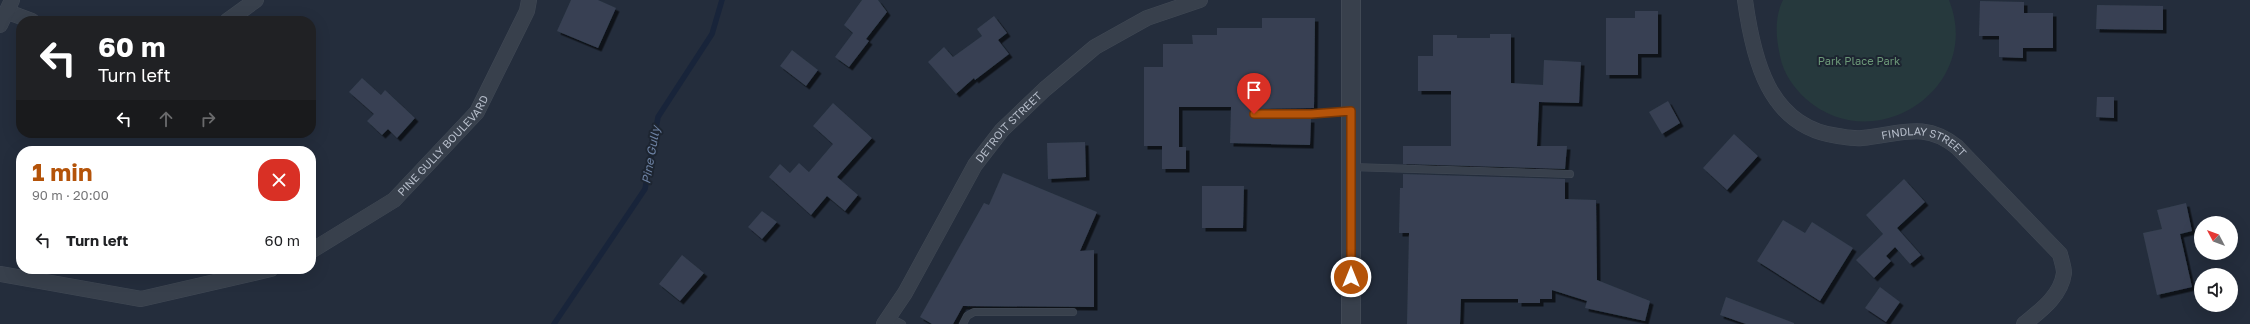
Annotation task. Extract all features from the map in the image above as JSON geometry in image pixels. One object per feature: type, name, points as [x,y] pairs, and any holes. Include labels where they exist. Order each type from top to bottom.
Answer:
[{"type":"street","points":[[234,16],[256,0]]},
{"type":"street","name":"PINE GULLY BOULEVARD","points":[[316,248],[394,200],[477,112],[527,11],[530,0]]},
{"type":"street","name":"DETROIT STREET","points":[[892,322],[905,293],[975,165],[1002,130],[1044,89],[1095,46],[1146,18],[1200,0]]},
{"type":"street","points":[[1351,0],[1351,324]]},
{"type":"street","name":"FINDLAY STREET","points":[[1745,0],[1750,40],[1764,80],[1779,104],[1794,119],[1811,129],[1830,135],[1860,139],[1904,132],[1922,131],[1944,136],[1957,147],[2060,254],[2064,272],[2058,292],[2041,311],[2024,324]]},
{"type":"street","points":[[0,26],[10,6],[25,16]]},
{"type":"street","points":[[0,274],[141,299],[249,274]]},
{"type":"lane","points":[[1254,114],[1311,114],[1351,111]]},
{"type":"lane","points":[[1351,167],[1570,174]]},
{"type":"lane","points":[[963,324],[967,316],[974,312],[1073,312]]},
{"type":"green space","name":"Park Place Park","points":[[1783,0],[1949,0],[1956,32],[1951,61],[1938,86],[1917,105],[1891,117],[1863,122],[1834,116],[1806,99],[1793,85],[1786,74],[1781,62],[1777,35],[1778,14]]},
{"type":"building","points":[[571,0],[598,0],[616,8],[598,48],[557,31]]},
{"type":"building","points":[[862,0],[878,0],[887,12],[866,39],[869,41],[849,67],[835,57],[853,33],[844,25]]},
{"type":"building","points":[[1980,1],[2024,2],[2024,13],[2053,13],[2053,48],[2023,48],[2023,58],[1999,57],[1999,36],[1979,36]]},
{"type":"building","points":[[2097,5],[2163,6],[2163,30],[2096,29]]},
{"type":"building","points":[[1635,11],[1658,11],[1658,54],[1638,54],[1638,75],[1606,75],[1606,18],[1635,18]]},
{"type":"building","points":[[994,16],[1007,33],[998,40],[1009,54],[975,80],[974,78],[956,94],[928,62],[944,47],[953,57],[982,36],[977,29]]},
{"type":"building","points":[[1262,18],[1315,18],[1314,108],[1255,109],[1250,114],[1255,119],[1311,119],[1310,145],[1230,143],[1231,107],[1179,107],[1179,147],[1186,147],[1186,169],[1162,169],[1162,146],[1144,146],[1144,67],[1163,67],[1163,44],[1193,44],[1192,35],[1217,35],[1217,28],[1262,28]]},
{"type":"building","points":[[1490,34],[1511,34],[1511,83],[1543,85],[1544,60],[1581,62],[1579,103],[1539,102],[1537,146],[1567,146],[1565,169],[1403,164],[1403,146],[1451,146],[1451,91],[1418,91],[1418,56],[1433,56],[1433,35],[1457,35],[1457,38],[1490,38]]},
{"type":"building","points":[[792,50],[818,70],[806,86],[780,66]]},
{"type":"building","points":[[362,78],[381,95],[385,90],[415,118],[397,138],[388,129],[382,135],[367,121],[374,114],[349,92]]},
{"type":"building","points":[[2097,97],[2114,97],[2114,118],[2096,117]]},
{"type":"building","points":[[1668,101],[1680,123],[1662,134],[1649,112]]},
{"type":"building","points":[[833,103],[872,138],[837,177],[858,195],[845,211],[827,196],[811,215],[769,177],[780,164],[790,173],[799,163],[809,172],[833,144],[813,126]]},
{"type":"building","points":[[1734,134],[1758,156],[1727,190],[1703,168]]},
{"type":"building","points":[[1085,142],[1086,177],[1048,179],[1047,143]]},
{"type":"building","points":[[1003,173],[1097,212],[1080,251],[1094,250],[1094,307],[963,306],[953,324],[932,324],[920,317],[984,203],[989,205]]},
{"type":"building","points":[[1403,174],[1565,179],[1565,199],[1596,200],[1597,280],[1650,301],[1645,321],[1585,308],[1587,301],[1552,290],[1552,299],[1540,299],[1540,303],[1518,303],[1518,299],[1461,299],[1460,324],[1407,324],[1409,233],[1399,233],[1400,188],[1403,188]]},
{"type":"building","points":[[1904,179],[1925,202],[1897,228],[1921,255],[1910,264],[1895,247],[1886,256],[1891,261],[1874,278],[1856,260],[1883,234],[1866,215]]},
{"type":"building","points":[[1202,186],[1244,186],[1243,228],[1202,228]]},
{"type":"building","points":[[2186,203],[2192,231],[2180,234],[2192,287],[2157,295],[2143,233],[2162,229],[2157,210]]},
{"type":"building","points":[[762,211],[777,222],[762,239],[748,227]]},
{"type":"building","points":[[1783,220],[1805,233],[1812,222],[1853,248],[1820,301],[1757,261]]},
{"type":"building","points":[[682,255],[704,273],[680,301],[659,284]]},
{"type":"building","points":[[1880,287],[1900,302],[1886,322],[1865,308]]},
{"type":"building","points":[[1726,297],[1794,324],[1746,324],[1720,315]]},
{"type":"waterway","name":"Pine Gully","points":[[554,324],[645,189],[658,117],[712,34],[722,0]]},
{"type":"route","points":[[1254,114],[1311,114],[1351,111],[1351,277]]}]
